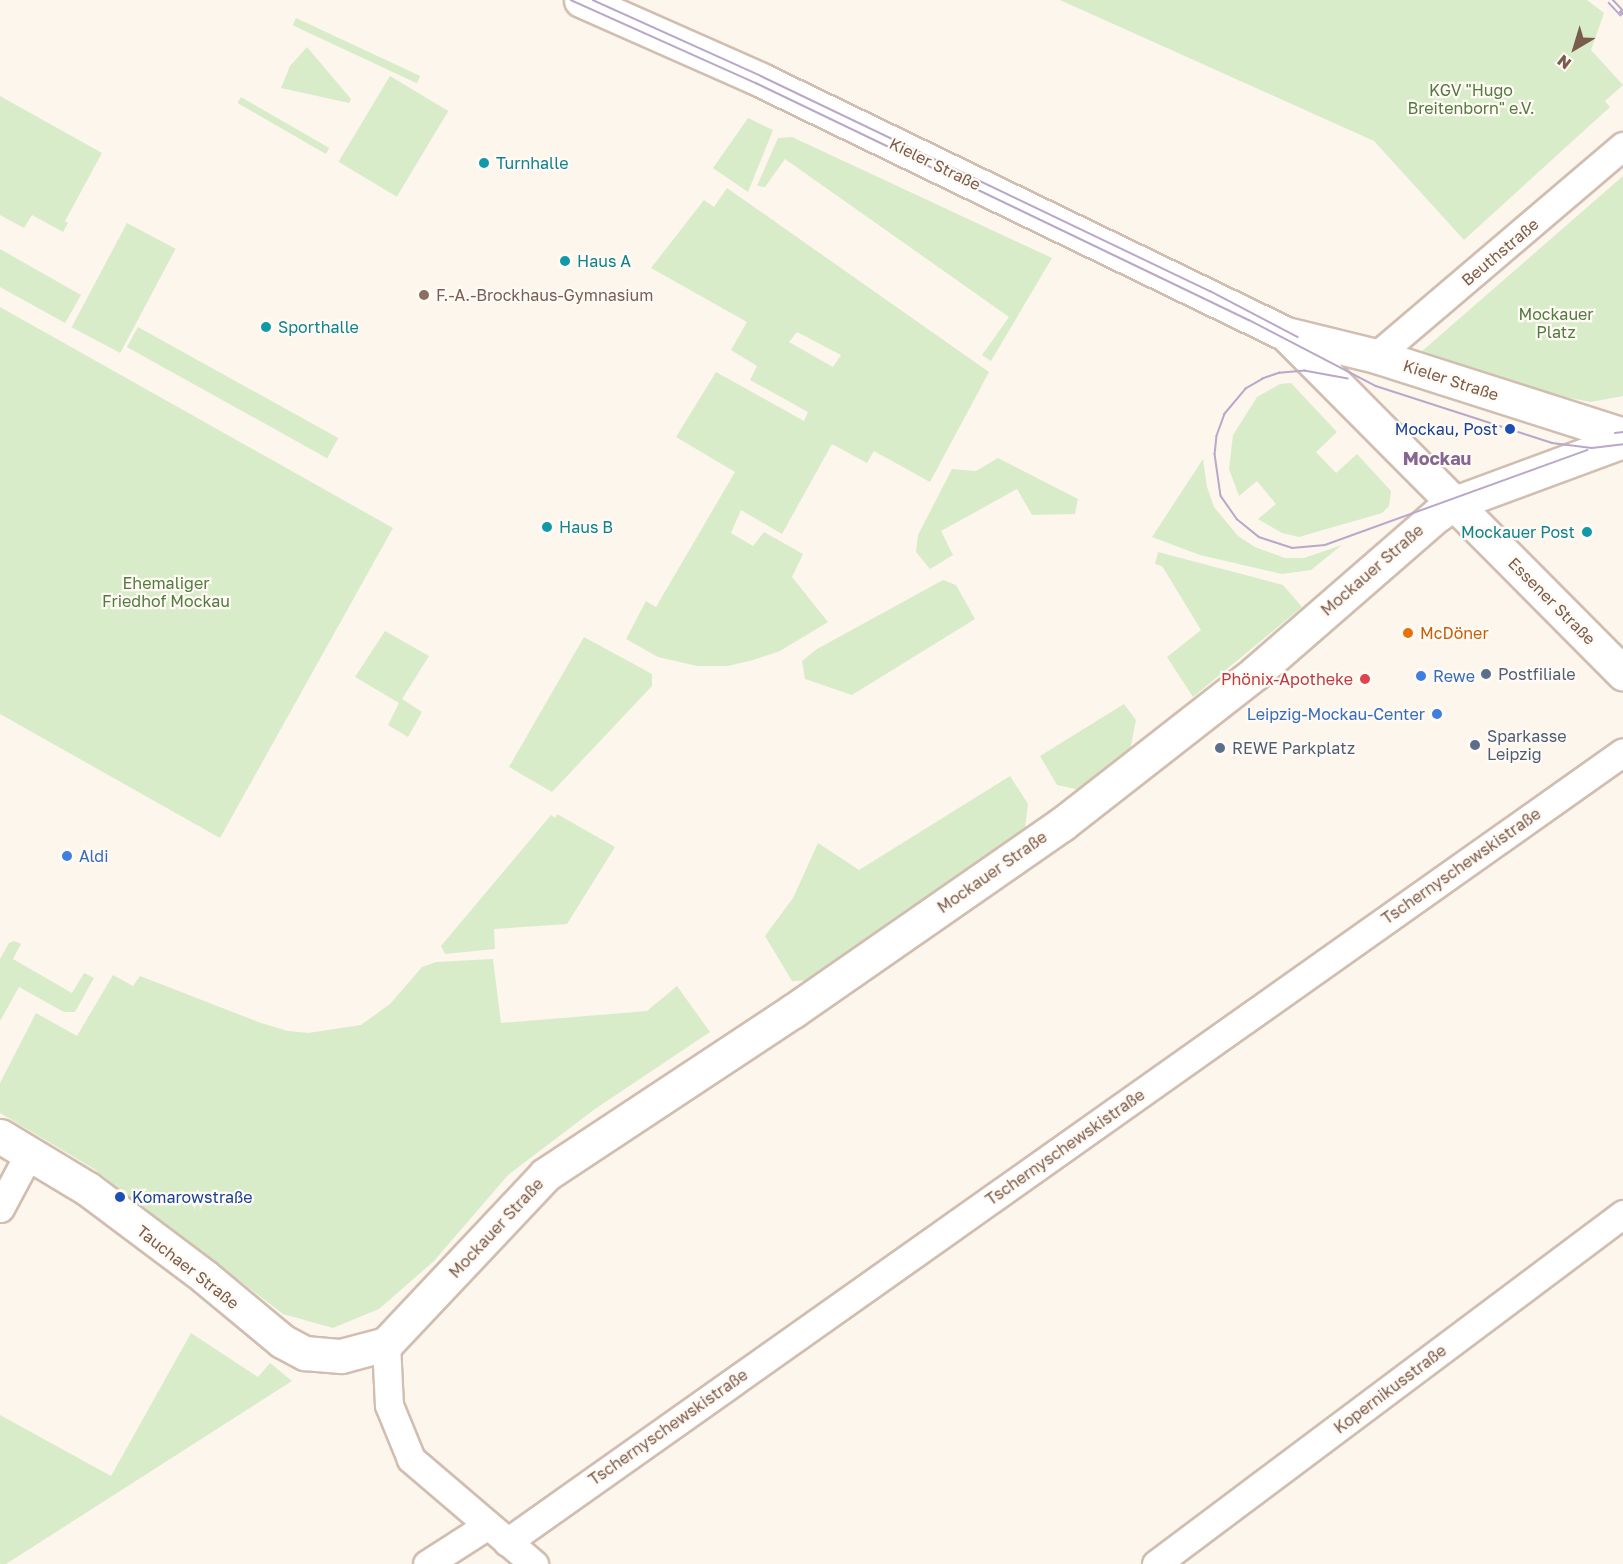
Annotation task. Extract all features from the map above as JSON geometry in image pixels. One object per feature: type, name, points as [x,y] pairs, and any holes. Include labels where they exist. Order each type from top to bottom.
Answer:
[{"type":"street","name":"Kieler Straße","points":[[581,0],[778,89],[1286,333],[1376,356],[1620,436]]},
{"type":"street","name":"Beuthstraße","points":[[1376,356],[1623,146]]},
{"type":"street","name":"Kieler Straße","points":[[1286,333],[1455,503]]},
{"type":"street","name":"Mockauer Straße","points":[[386,1344],[545,1175],[793,1011],[1062,824],[1255,673],[1412,534],[1455,503],[1620,436]]},
{"type":"street","name":"Essener Straße","points":[[1455,503],[1623,673]]},
{"type":"street","name":"Tschernyschewskistraße","points":[[427,1564],[498,1533],[1623,752]]},
{"type":"street","name":"Tauchaer Straße","points":[[0,1136],[88,1189],[205,1277],[282,1341],[305,1353],[341,1356],[386,1344]]},
{"type":"street","points":[[0,1208],[29,1154]]},
{"type":"street","name":"Kopernikusstraße","points":[[1156,1564],[1623,1214]]},
{"type":"street","points":[[386,1344],[389,1405],[411,1459],[534,1564]]},
{"type":"green space","name":"KGV \"Hugo Breitenborn\" e.V.","points":[[1060,0],[1587,0],[1604,13],[1591,50],[1623,85],[1605,101],[1610,107],[1464,240],[1374,141]]},
{"type":"green space","points":[[296,18],[420,76],[417,83],[293,25]]},
{"type":"green space","points":[[307,47],[351,99],[349,103],[281,88],[290,66]]},
{"type":"green space","points":[[390,76],[448,111],[397,197],[338,162]]},
{"type":"green space","points":[[0,96],[102,153],[65,221],[68,223],[63,232],[32,215],[24,228],[0,215]]},
{"type":"green space","points":[[241,97],[329,148],[326,154],[238,103]]},
{"type":"green space","points":[[748,118],[773,130],[748,192],[713,168]]},
{"type":"green space","points":[[792,137],[1052,258],[991,361],[982,355],[1009,317],[785,159],[765,187],[757,186],[778,138]]},
{"type":"green space","name":"Mockauer Platz","points":[[1623,176],[1623,396],[1591,402],[1559,396],[1421,352]]},
{"type":"green space","points":[[727,188],[989,372],[930,482],[874,451],[867,463],[832,444],[782,534],[741,510],[731,533],[753,546],[764,532],[803,554],[792,577],[828,622],[780,651],[728,666],[697,666],[658,657],[626,639],[646,601],[656,607],[735,472],[676,437],[716,372],[804,421],[808,412],[750,380],[757,366],[731,350],[747,322],[651,268],[704,200],[714,207]],"holes":[[[797,332],[841,355],[833,367],[789,342]]]},
{"type":"green space","points":[[127,223],[176,249],[120,353],[72,327]]},
{"type":"green space","points":[[0,249],[81,295],[65,323],[0,287]]},
{"type":"green space","name":"Ehemaliger Friedhof Mockau","points":[[0,307],[393,528],[220,838],[0,714]]},
{"type":"green space","points":[[138,327],[338,438],[327,458],[127,347]]},
{"type":"green space","points":[[1291,383],[1337,432],[1316,452],[1336,473],[1357,454],[1391,491],[1389,506],[1382,513],[1299,537],[1282,533],[1258,519],[1276,504],[1257,481],[1239,496],[1229,469],[1233,435],[1257,397],[1280,384]]},
{"type":"green space","points":[[998,458],[1078,499],[1075,514],[1032,515],[1017,489],[941,531],[953,555],[930,569],[916,552],[918,535],[952,469],[976,471]]},
{"type":"green space","points":[[1203,459],[1207,487],[1214,507],[1238,536],[1255,547],[1285,558],[1304,558],[1342,545],[1311,570],[1282,574],[1200,555],[1152,537]]},
{"type":"green space","points":[[1158,552],[1283,585],[1302,607],[1193,697],[1167,657],[1201,630],[1162,566],[1155,564]]},
{"type":"green space","points":[[943,580],[956,585],[975,619],[852,695],[805,679],[802,661],[817,649]]},
{"type":"green space","points":[[385,631],[429,656],[402,699],[422,712],[408,737],[388,725],[399,703],[355,677]]},
{"type":"green space","points":[[584,637],[652,674],[652,686],[552,792],[509,767]]},
{"type":"green space","points":[[1124,704],[1136,720],[1130,750],[1080,790],[1057,785],[1040,756]]},
{"type":"green space","points":[[1010,776],[1028,804],[1024,836],[820,980],[792,981],[765,936],[793,898],[818,843],[859,870]]},
{"type":"green space","points":[[557,814],[615,847],[567,924],[494,929],[495,949],[445,954],[441,946],[551,815],[555,818]]},
{"type":"green space","points":[[14,941],[21,944],[13,959],[72,993],[84,973],[94,978],[75,1012],[64,1012],[19,987],[0,1021],[0,959],[9,943]]},
{"type":"green space","points":[[493,959],[501,1023],[647,1011],[677,986],[710,1032],[595,1109],[508,1175],[434,1261],[379,1309],[333,1328],[283,1314],[94,1169],[0,1113],[0,1083],[36,1013],[77,1036],[113,975],[133,986],[140,976],[261,1023],[288,1031],[308,1033],[361,1025],[390,1004],[422,967],[436,962]]},
{"type":"green space","points":[[191,1333],[258,1377],[270,1363],[292,1381],[6,1564],[0,1564],[0,1415],[111,1476]]},
{"type":"tram line","points":[[571,0],[756,83],[1249,320],[1376,386],[1552,443],[1592,448],[1623,444]]},
{"type":"tram line","points":[[593,0],[761,76],[1210,291],[1298,337]]},
{"type":"tram line","points":[[1348,379],[1305,371],[1280,373],[1263,379],[1246,389],[1225,414],[1217,436],[1215,454],[1221,496],[1237,519],[1259,537],[1292,548],[1325,545],[1587,450]]},
{"type":"tram line","points":[[1615,433],[1623,432]]},
{"type":"railway","points":[[1610,0],[1623,14]]},
{"type":"place","name":"Turnhalle","points":[[484,163]]},
{"type":"place","name":"Haus A","points":[[565,261]]},
{"type":"place","name":"F.-A.-Brockhaus-Gymnasium","points":[[424,295]]},
{"type":"place","name":"Sporthalle","points":[[266,327]]},
{"type":"place","name":"Mockau, Post","points":[[1510,429]]},
{"type":"place","name":"Haus B","points":[[547,527]]},
{"type":"place","name":"Mockauer Post","points":[[1587,532]]},
{"type":"place","name":"McDöner","points":[[1408,633]]},
{"type":"place","name":"Postfiliale","points":[[1486,674]]},
{"type":"place","name":"Rewe","points":[[1421,676]]},
{"type":"place","name":"Phönix-Apotheke","points":[[1365,679]]},
{"type":"place","name":"Leipzig-Mockau-Center","points":[[1437,714]]},
{"type":"place","name":"Sparkasse Leipzig","points":[[1475,745]]},
{"type":"place","name":"REWE Parkplatz","points":[[1220,748]]},
{"type":"place","name":"Aldi","points":[[67,856]]},
{"type":"place","name":"Komarowstraße","points":[[120,1197]]},
{"type":"district","name":"Mockau","points":[[1437,458]]}]
